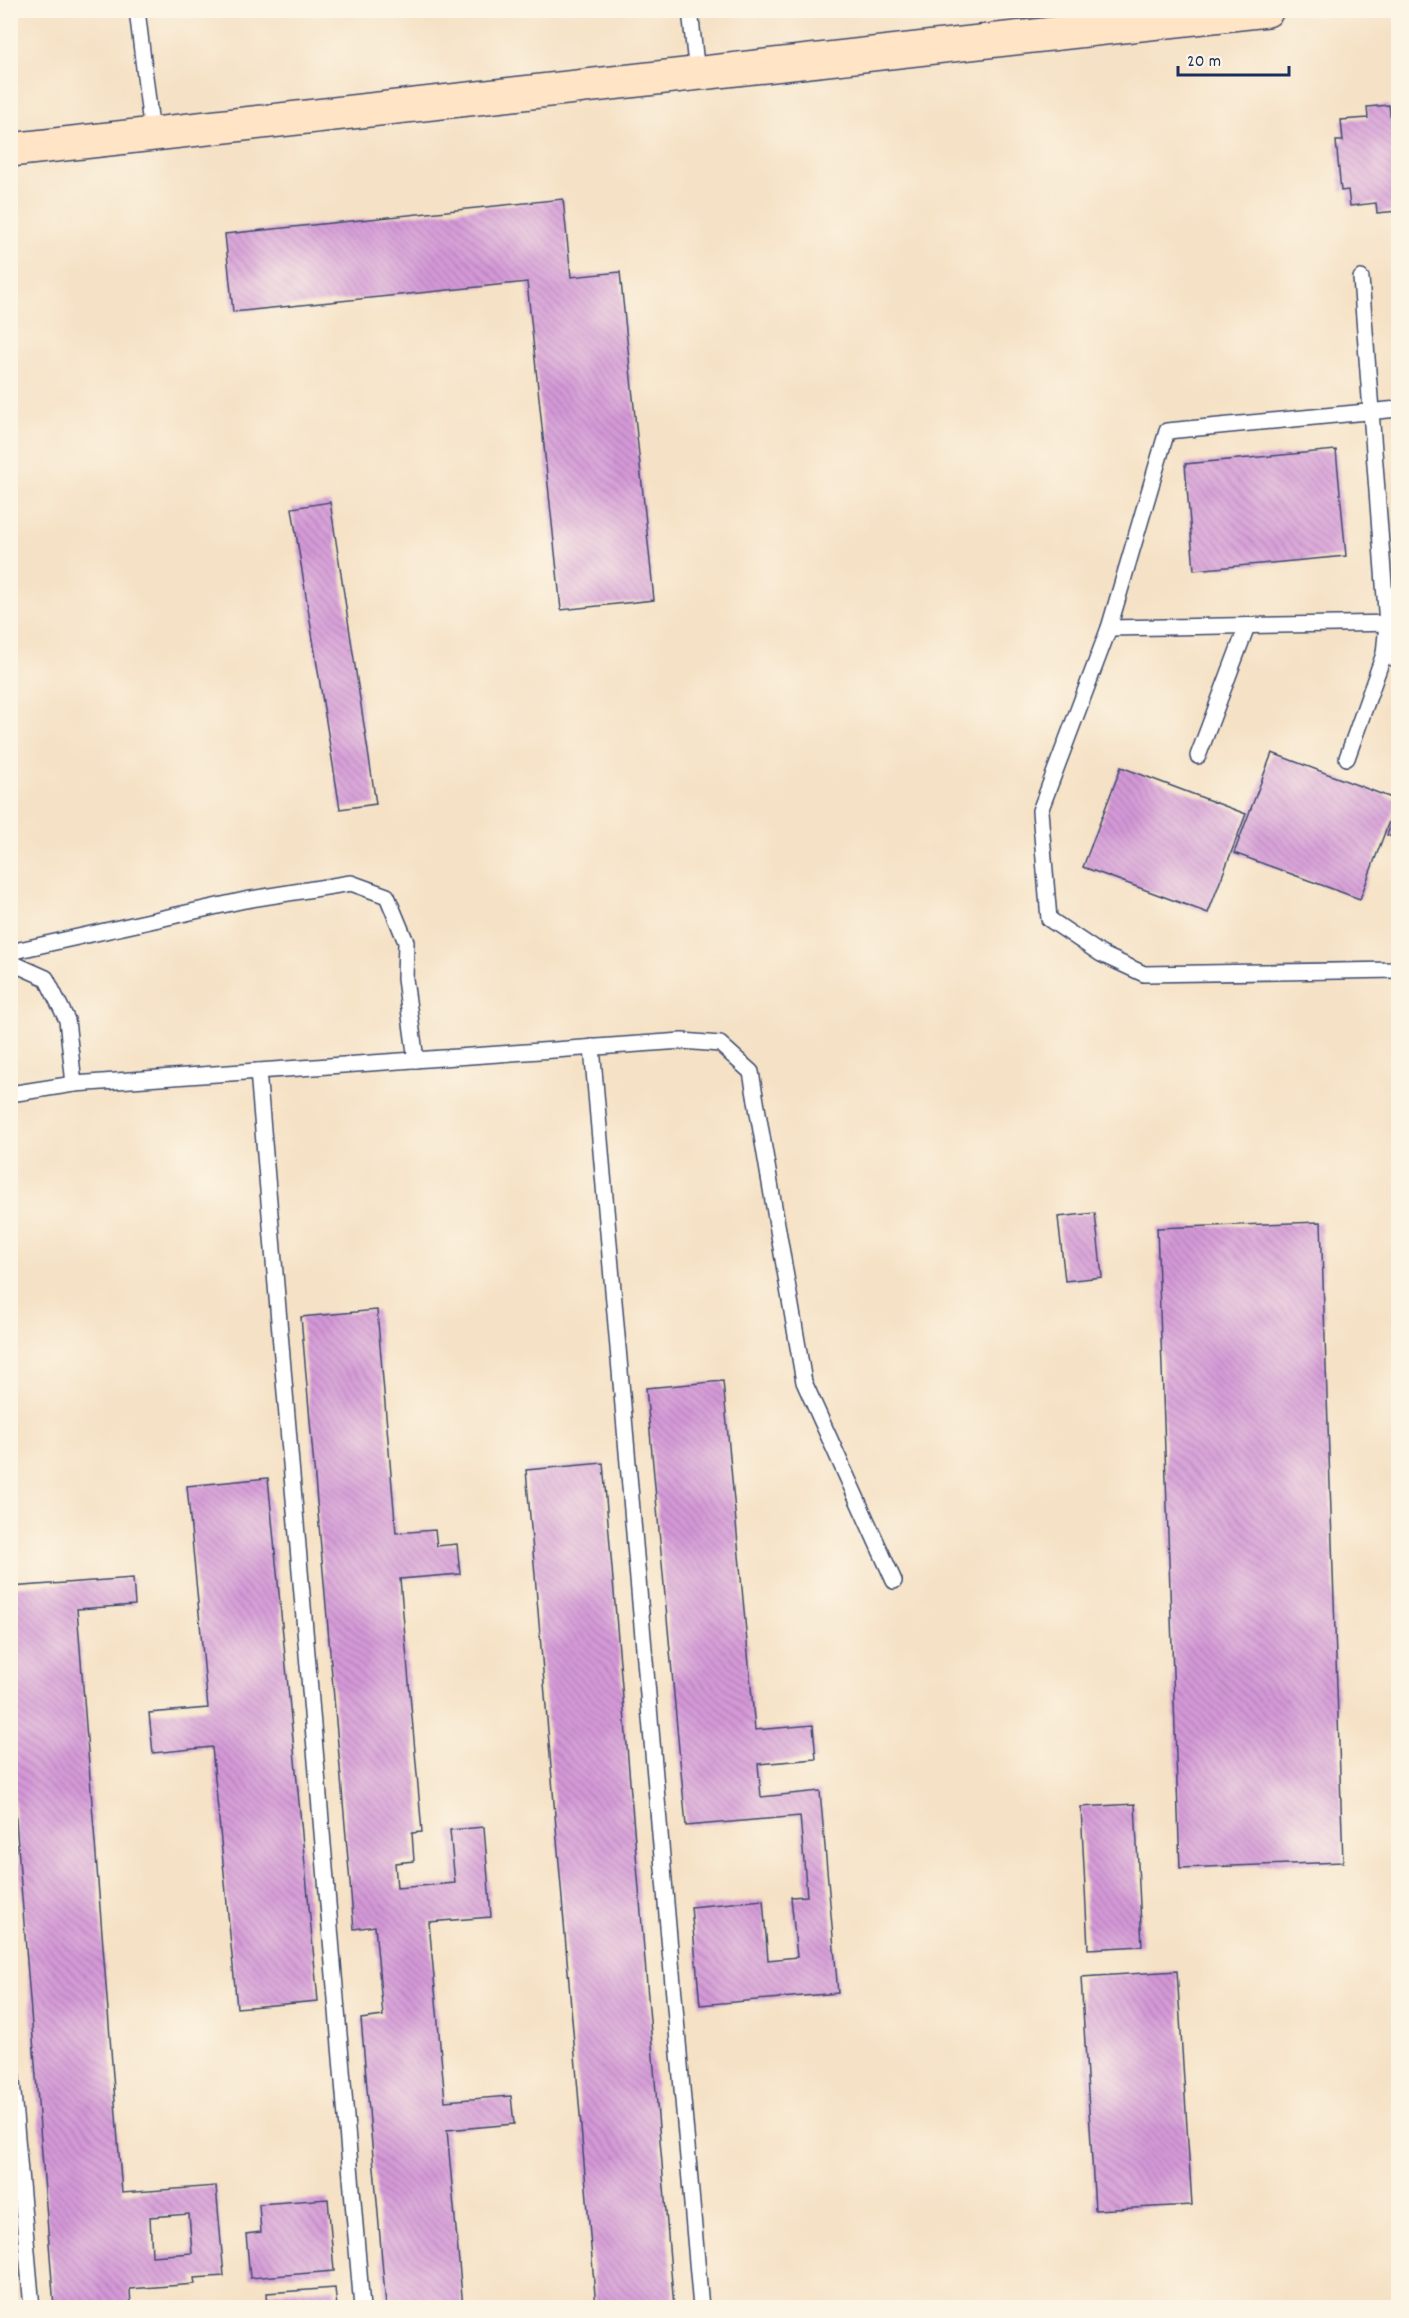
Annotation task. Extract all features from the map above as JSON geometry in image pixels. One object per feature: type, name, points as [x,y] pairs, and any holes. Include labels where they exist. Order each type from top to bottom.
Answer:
[{"type":"street","points":[[10,150],[697,74],[1120,19],[1267,10]]},
{"type":"lane","points":[[137,10],[152,134]]},
{"type":"lane","points":[[690,10],[697,74]]},
{"type":"lane","points":[[1347,758],[1391,657],[1393,623],[1371,412],[1361,278]]},
{"type":"lane","points":[[1398,409],[1167,431],[1109,628],[1040,811],[1049,919],[1101,954],[1144,974],[1398,970]]},
{"type":"lane","points":[[1109,628],[1393,623]]},
{"type":"lane","points":[[1198,756],[1247,626]]},
{"type":"lane","points":[[10,952],[245,900],[351,883],[387,896],[406,942],[405,979],[416,1060]]},
{"type":"lane","points":[[10,962],[45,978],[67,1020],[74,1084]]},
{"type":"lane","points":[[10,1094],[74,1084],[592,1047],[682,1041],[720,1044],[752,1072],[804,1382],[894,1581]]},
{"type":"lane","points":[[592,1047],[701,2307]]},
{"type":"lane","points":[[258,1071],[362,2307]]},
{"type":"lane","points":[[10,2060],[32,2307]]},
{"type":"building","points":[[1389,105],[1390,115],[1398,114],[1398,211],[1377,213],[1376,203],[1350,206],[1348,190],[1341,191],[1336,141],[1343,141],[1341,120],[1368,118],[1367,107]]},
{"type":"building","points":[[563,199],[571,277],[620,272],[654,600],[561,610],[527,282],[233,312],[225,234]]},
{"type":"building","points":[[1336,450],[1346,556],[1194,570],[1185,464]]},
{"type":"building","points":[[330,502],[376,804],[340,809],[292,508]]},
{"type":"building","points":[[1272,753],[1397,800],[1360,899],[1234,853]]},
{"type":"building","points":[[1121,767],[1246,814],[1208,913],[1083,867]]},
{"type":"building","points":[[1398,804],[1398,839],[1387,835]]},
{"type":"building","points":[[1095,1213],[1102,1277],[1065,1281],[1058,1217]]},
{"type":"building","points":[[1321,1222],[1343,1862],[1180,1868],[1157,1228]]},
{"type":"building","points":[[377,1310],[396,1533],[435,1530],[437,1546],[457,1544],[460,1574],[400,1579],[422,1832],[412,1833],[414,1861],[395,1863],[397,1888],[455,1883],[450,1830],[484,1827],[491,1917],[429,1922],[445,2101],[511,2096],[514,2124],[447,2130],[463,2307],[386,2307],[361,2019],[383,2016],[375,1926],[354,1929],[301,1317]]},
{"type":"building","points":[[723,1381],[755,1730],[813,1725],[816,1759],[758,1764],[761,1797],[820,1791],[838,1993],[700,2005],[691,1907],[763,1900],[768,1960],[797,1957],[791,1897],[807,1896],[800,1816],[686,1826],[646,1388]]},
{"type":"building","points":[[603,1463],[674,2307],[596,2307],[526,1470]]},
{"type":"building","points":[[268,1478],[318,2001],[237,2008],[212,1747],[153,1753],[149,1713],[208,1708],[187,1486]]},
{"type":"building","points":[[133,1578],[135,1605],[77,1609],[122,2193],[216,2186],[224,2276],[194,2278],[195,2284],[130,2289],[131,2307],[54,2307],[10,1744],[10,1587]],"holes":[[[189,2214],[192,2253],[152,2256],[150,2217]]]},
{"type":"building","points":[[1135,1804],[1142,1946],[1088,1949],[1081,1807]]},
{"type":"building","points":[[1177,1971],[1192,2205],[1095,2210],[1081,1977]]},
{"type":"building","points":[[328,2199],[334,2271],[250,2278],[246,2234],[261,2232],[259,2204]]},
{"type":"building","points":[[335,2288],[337,2307],[268,2307],[267,2293]]}]
